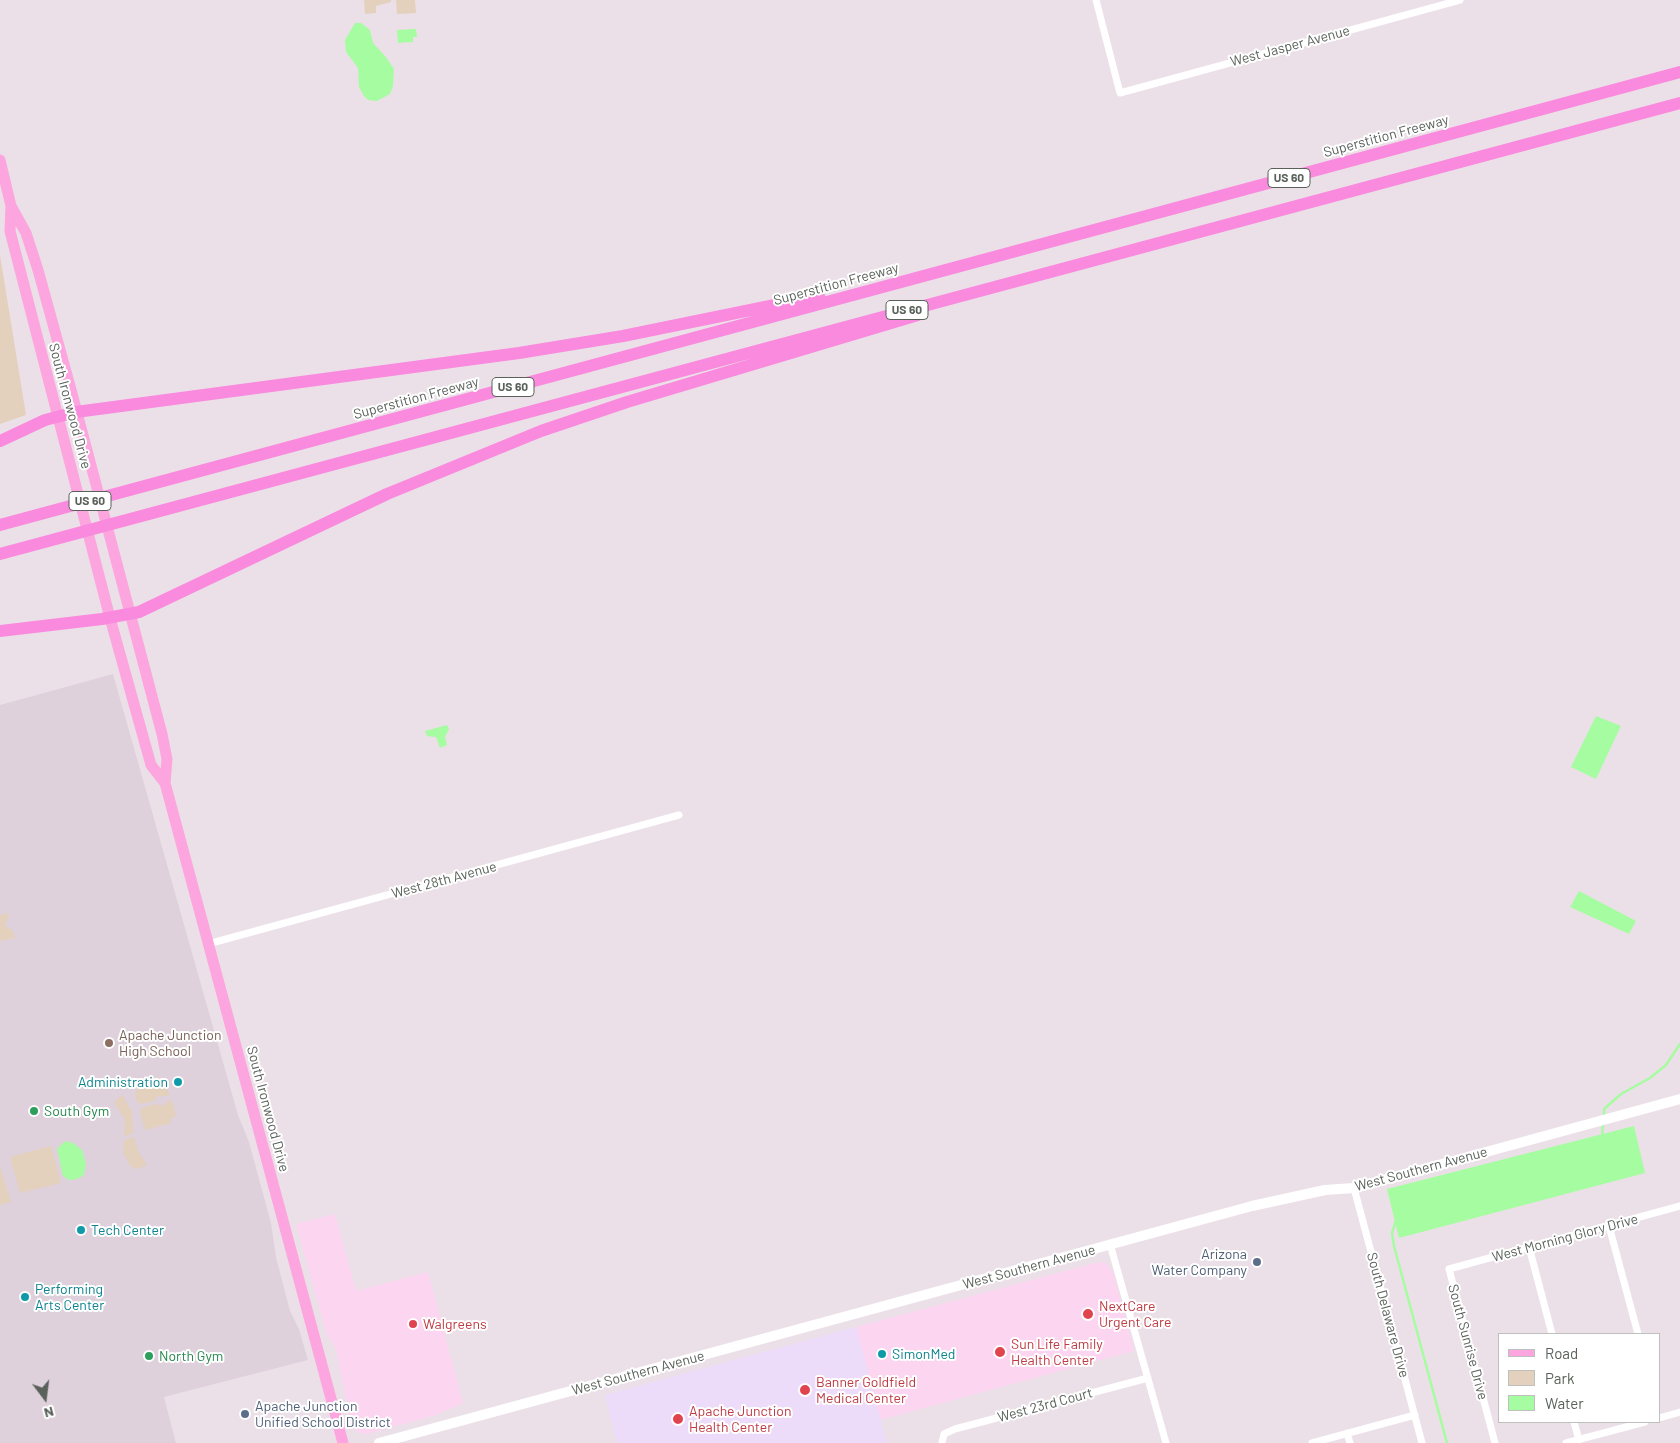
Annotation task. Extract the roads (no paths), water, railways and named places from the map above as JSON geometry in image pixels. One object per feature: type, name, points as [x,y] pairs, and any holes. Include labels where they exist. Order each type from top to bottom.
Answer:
[{"type":"highway","name":"Superstition Freeway","points":[[0,525],[1680,72]]},
{"type":"highway","name":"US 60","points":[[0,554],[1680,103]]},
{"type":"highway","points":[[0,441],[45,420],[76,412],[519,353],[898,283]]},
{"type":"highway","points":[[0,631],[110,618],[148,608],[387,494],[540,431],[627,402],[898,322],[1005,284]]},
{"type":"main road","name":"South Ironwood Drive","points":[[0,160],[11,206],[26,233],[38,270],[76,412],[162,734],[167,759],[165,783],[343,1443]]},
{"type":"main road","name":"South Ironwood Drive","points":[[11,206],[10,231],[56,417],[152,765],[165,783]]},
{"type":"main road","name":"West Southern Avenue","points":[[379,1443],[1287,1197],[1354,1188],[1680,1100]]},
{"type":"street","name":"West Jasper Avenue","points":[[1096,0],[1120,93],[1460,0]]},
{"type":"street","name":"West 28th Avenue","points":[[208,944],[679,815]]},
{"type":"street","name":"South Delaware Drive","points":[[1354,1188],[1422,1443]]},
{"type":"street","name":"West Morning Glory Drive","points":[[1449,1269],[1680,1206]]},
{"type":"street","points":[[1609,1226],[1638,1333]]},
{"type":"street","points":[[1110,1244],[1166,1443]]},
{"type":"street","points":[[1529,1247],[1552,1333]]},
{"type":"street","name":"South Sunrise Drive","points":[[1449,1269],[1495,1443]]},
{"type":"street","name":"West 23rd Court","points":[[942,1443],[944,1434],[955,1429],[1148,1378]]},
{"type":"street","points":[[1660,1416],[1680,1412]]},
{"type":"street","points":[[1312,1443],[1415,1415]]},
{"type":"street","points":[[1574,1423],[1579,1440]]},
{"type":"street","points":[[1566,1443],[1641,1423]]},
{"type":"street","points":[[1347,1433],[1350,1443]]},
{"type":"water","points":[[355,23],[361,23],[370,30],[373,43],[394,69],[393,86],[390,94],[377,101],[368,100],[364,96],[359,87],[358,68],[346,52],[345,40]]},
{"type":"water","points":[[416,29],[417,37],[413,37],[413,42],[398,43],[397,30]]},
{"type":"water","points":[[1596,716],[1621,726],[1596,779],[1571,767]]},
{"type":"water","points":[[447,725],[449,729],[445,737],[447,745],[440,748],[436,737],[427,736],[425,731]]},
{"type":"water","points":[[1579,891],[1636,921],[1629,934],[1570,907]]},
{"type":"water","points":[[1634,1126],[1645,1173],[1399,1238],[1387,1189]]},
{"type":"water","points":[[65,1141],[73,1143],[82,1150],[86,1164],[84,1175],[77,1179],[69,1180],[63,1176],[57,1149]]},
{"type":"waterway","points":[[1604,1116],[1604,1109],[1621,1094],[1650,1078],[1666,1065],[1680,1044]]},
{"type":"waterway","points":[[1602,1136],[1603,1124]]},
{"type":"waterway","points":[[1396,1220],[1392,1233],[1394,1246],[1447,1443]]},
{"type":"place","name":"Apache Junction High School","points":[[109,1043]]},
{"type":"place","name":"Administration","points":[[178,1082]]},
{"type":"place","name":"South Gym","points":[[34,1111]]},
{"type":"place","name":"Tech Center","points":[[81,1230]]},
{"type":"place","name":"Arizona Water Company","points":[[1257,1262]]},
{"type":"place","name":"Performing Arts Center","points":[[25,1297]]},
{"type":"place","name":"NextCare Urgent Care","points":[[1088,1314]]},
{"type":"place","name":"Walgreens","points":[[413,1324]]},
{"type":"place","name":"Sun Life Family Health Center","points":[[1000,1352]]},
{"type":"place","name":"SimonMed","points":[[882,1354]]},
{"type":"place","name":"North Gym","points":[[149,1356]]},
{"type":"place","name":"Banner Goldfield Medical Center","points":[[805,1390]]},
{"type":"place","name":"Apache Junction Unified School District","points":[[245,1414]]},
{"type":"place","name":"Apache Junction Health Center","points":[[678,1419]]}]
